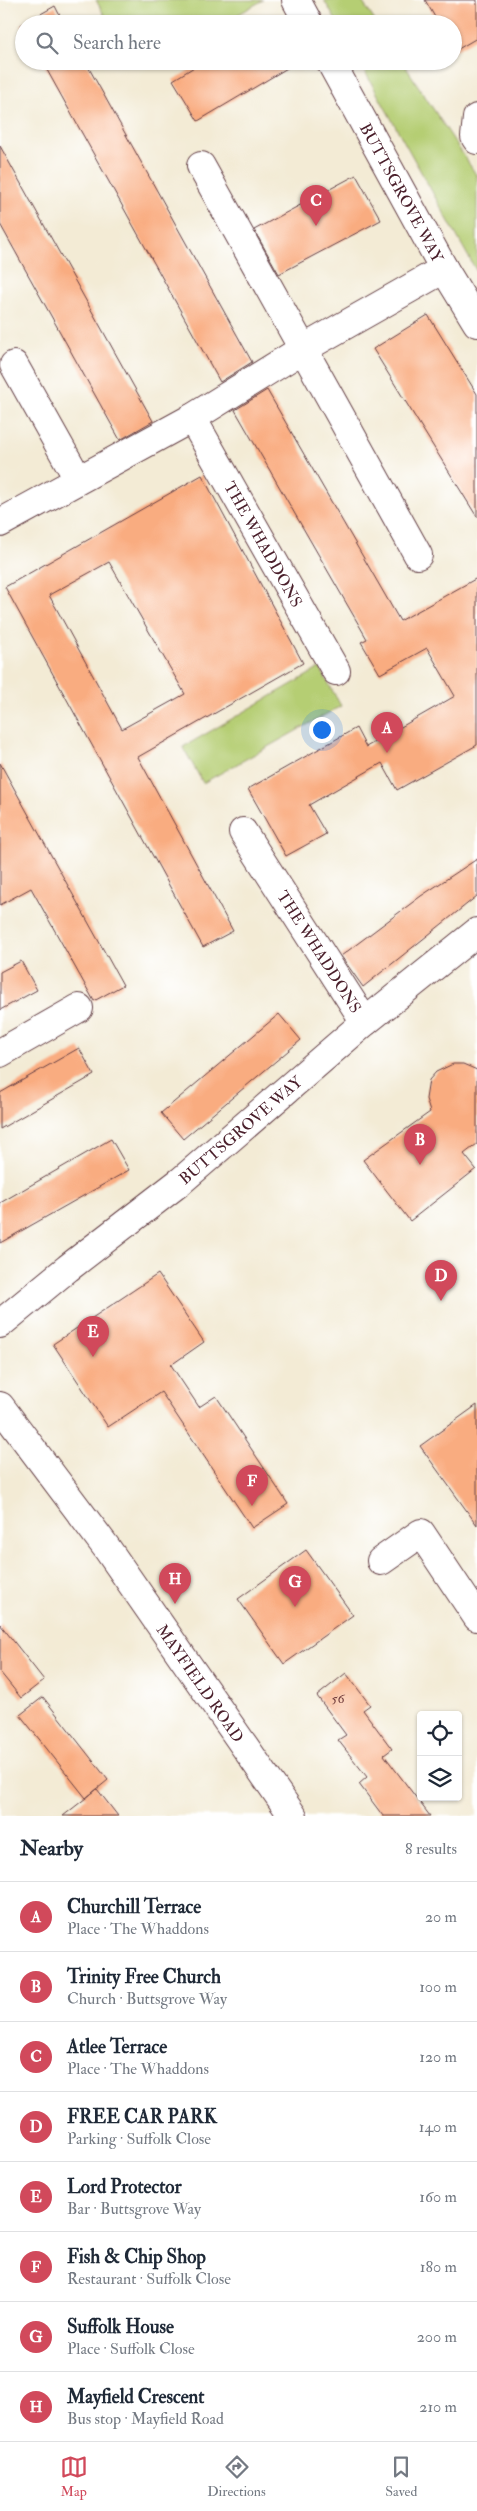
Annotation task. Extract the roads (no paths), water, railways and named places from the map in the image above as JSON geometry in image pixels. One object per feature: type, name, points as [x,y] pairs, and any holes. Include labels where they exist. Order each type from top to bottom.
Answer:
[{"type":"street","points":[[296,0],[304,15]]},
{"type":"street","name":"BUTTSGROVE WAY","points":[[335,70],[444,269],[477,324]]},
{"type":"street","points":[[477,118],[475,137],[477,140]]},
{"type":"street","points":[[201,166],[418,555]]},
{"type":"street","points":[[0,523],[192,418],[304,349],[444,269]]},
{"type":"street","points":[[14,365],[78,479]]},
{"type":"street","name":"THE WHADDONS","points":[[192,418],[336,671]]},
{"type":"street","name":"THE WHADDONS","points":[[243,832],[365,1022]]},
{"type":"street","name":"BUTTSGROVE WAY","points":[[0,1324],[68,1268],[181,1181],[365,1022],[477,932]]},
{"type":"street","points":[[0,1053],[79,1008]]},
{"type":"street","name":"MAYFIELD ROAD","points":[[0,1406],[106,1547],[284,1813]]},
{"type":"street","points":[[381,1562],[421,1533],[477,1617]]},
{"type":"place","name":"Atlee Terrace","points":[[316,226]]},
{"type":"place","name":"Churchill Terrace","points":[[387,753]]},
{"type":"place","name":"Trinity Free Church","points":[[420,1165]]},
{"type":"place","name":"FREE CAR PARK","points":[[441,1301]]},
{"type":"place","name":"Lord Protector","points":[[93,1357]]},
{"type":"place","name":"Fish & Chip Shop","points":[[252,1506]]},
{"type":"place","name":"Mayfield Crescent","points":[[175,1604]]},
{"type":"place","name":"Suffolk House","points":[[295,1607]]}]
